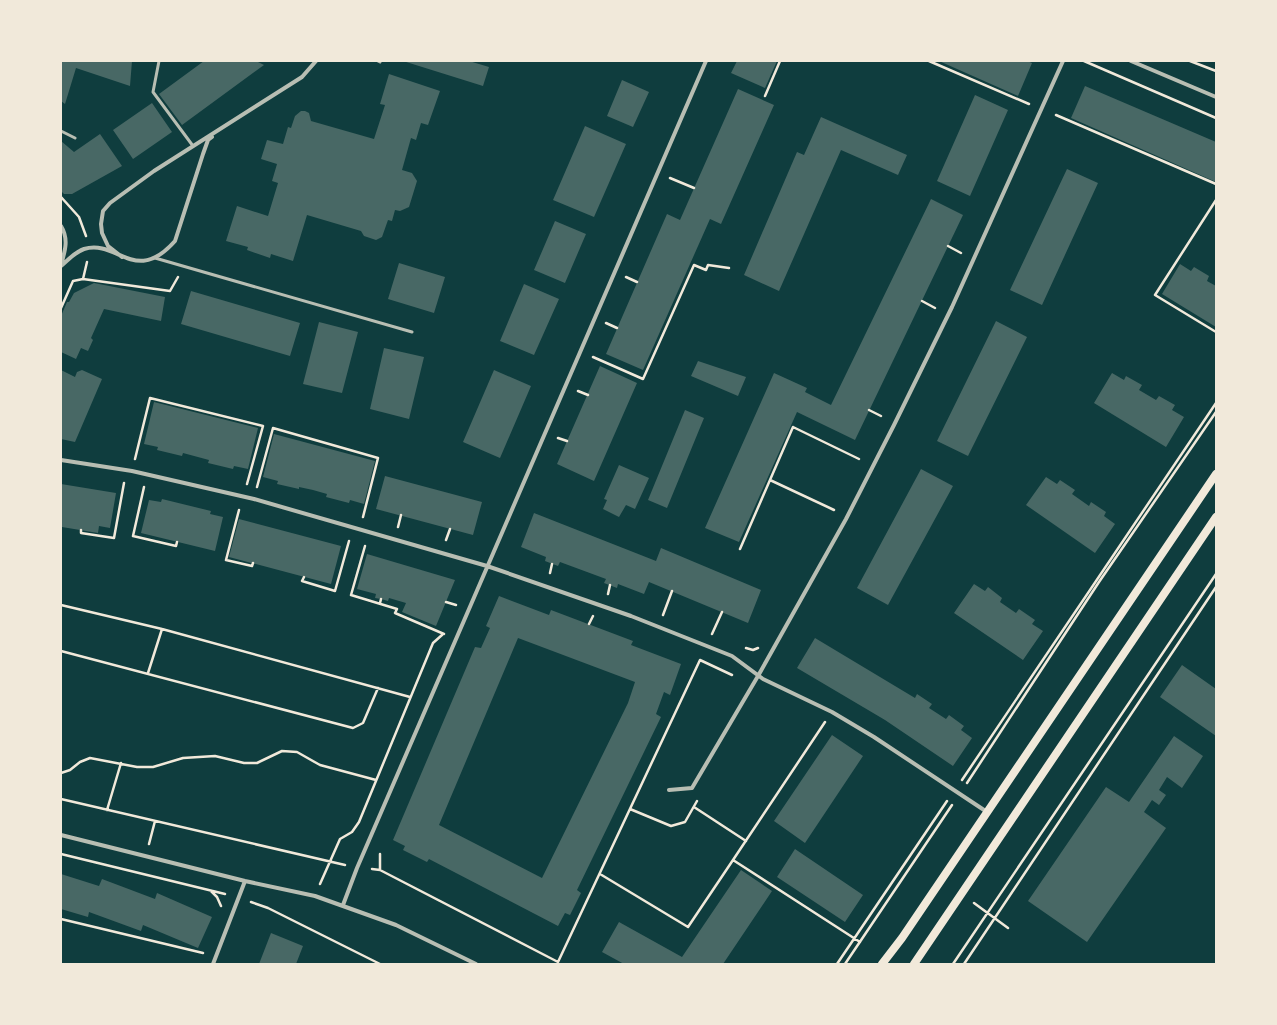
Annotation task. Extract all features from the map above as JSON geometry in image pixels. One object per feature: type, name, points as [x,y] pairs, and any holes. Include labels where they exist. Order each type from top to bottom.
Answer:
[{"type":"main road","points":[[882,964],[902,938],[1216,474]]},
{"type":"main road","points":[[914,964],[960,893],[1216,517]]},
{"type":"street","points":[[122,257],[108,246],[104,239],[101,224],[103,211],[110,203],[193,146],[302,77],[316,61]]},
{"type":"street","points":[[343,905],[357,868],[706,61]]},
{"type":"street","points":[[669,790],[692,788],[758,676],[846,519],[952,307],[1063,61]]},
{"type":"street","points":[[1131,61],[1216,97]]},
{"type":"street","points":[[61,266],[84,249],[97,249],[139,261],[155,258],[165,252],[174,241],[208,140],[217,132]]},
{"type":"street","points":[[61,226],[65,233],[66,247],[61,266]]},
{"type":"street","points":[[61,460],[132,471],[243,496],[487,566],[631,616],[732,656],[758,676],[832,712],[987,812]]},
{"type":"street","points":[[61,835],[246,881],[315,896],[396,925],[476,964]]},
{"type":"street","points":[[213,964],[246,881]]},
{"type":"lane","points":[[159,61],[153,92],[193,146]]},
{"type":"lane","points":[[61,131],[75,138]]},
{"type":"lane","points":[[155,258],[412,332]]},
{"type":"path","points":[[765,96],[780,61]]},
{"type":"path","points":[[929,61],[1032,105],[1028,112]]},
{"type":"path","points":[[1084,61],[1216,118]]},
{"type":"path","points":[[1190,61],[1216,71]]},
{"type":"path","points":[[1056,115],[1216,184]]},
{"type":"path","points":[[666,176],[694,188]]},
{"type":"path","points":[[61,197],[79,216],[83,230]]},
{"type":"path","points":[[1216,200],[1155,295],[1216,332]]},
{"type":"path","points":[[948,246],[962,253]]},
{"type":"path","points":[[959,260],[964,247]]},
{"type":"path","points":[[587,354],[643,379],[694,265],[706,270],[708,265],[729,268]]},
{"type":"path","points":[[61,308],[73,281],[83,279],[170,291],[184,266]]},
{"type":"path","points":[[622,276],[637,282]]},
{"type":"path","points":[[922,301],[935,308]]},
{"type":"path","points":[[932,315],[938,302]]},
{"type":"path","points":[[602,321],[617,328]]},
{"type":"path","points":[[135,459],[150,398],[187,409],[263,426],[247,484]]},
{"type":"path","points":[[962,780],[1216,403]]},
{"type":"path","points":[[878,422],[884,409]]},
{"type":"path","points":[[869,410],[881,416]]},
{"type":"path","points":[[845,964],[960,794],[1099,582],[1216,412]]},
{"type":"path","points":[[740,549],[793,427],[859,459]]},
{"type":"path","points":[[257,487],[273,428],[378,458],[362,519]]},
{"type":"path","points":[[300,441],[301,436]]},
{"type":"path","points":[[348,454],[350,450]]},
{"type":"path","points":[[856,466],[862,453]]},
{"type":"path","points":[[770,480],[834,510]]},
{"type":"path","points":[[82,530],[81,533],[114,538],[124,482]]},
{"type":"path","points":[[144,487],[133,536],[176,546],[177,542]]},
{"type":"path","points":[[830,516],[837,504]]},
{"type":"path","points":[[239,507],[226,560],[252,566],[253,563]]},
{"type":"path","points":[[397,531],[401,515]]},
{"type":"path","points":[[445,544],[450,529]]},
{"type":"path","points":[[304,577],[302,581],[335,591],[350,538]]},
{"type":"path","points":[[315,896],[340,839],[352,832],[359,822],[433,643],[444,634],[395,613],[397,609],[351,595],[366,542]]},
{"type":"path","points":[[552,564],[549,575],[556,578]]},
{"type":"path","points":[[953,964],[1216,574]]},
{"type":"path","points":[[607,596],[610,585]]},
{"type":"path","points":[[964,964],[1216,587]]},
{"type":"path","points":[[655,614],[662,617],[672,591]]},
{"type":"path","points":[[601,594],[614,598]]},
{"type":"path","points":[[380,604],[381,600]]},
{"type":"path","points":[[446,602],[456,605]]},
{"type":"path","points":[[61,605],[162,629],[410,697]]},
{"type":"path","points":[[718,639],[711,636],[722,612]]},
{"type":"path","points":[[148,673],[162,629]]},
{"type":"path","points":[[739,646],[753,650],[759,647]]},
{"type":"path","points":[[61,651],[352,728],[363,723],[378,688]]},
{"type":"path","points":[[61,799],[357,868],[380,870],[558,962],[700,660],[738,678]]},
{"type":"path","points":[[600,874],[688,927],[832,712]]},
{"type":"path","points":[[61,773],[70,770],[80,762],[90,758],[137,767],[153,767],[183,758],[215,756],[244,764],[257,763],[282,751],[297,752],[320,765],[376,780]]},
{"type":"path","points":[[107,810],[122,763]]},
{"type":"path","points":[[837,964],[952,794]]},
{"type":"path","points":[[694,806],[746,841]]},
{"type":"path","points":[[146,856],[156,821]]},
{"type":"path","points":[[733,860],[860,942]]},
{"type":"path","points":[[960,893],[1008,928]]},
{"type":"path","points":[[61,919],[204,954]]},
{"type":"building","points":[[61,61],[132,61],[130,86],[76,68],[65,104],[61,101]]},
{"type":"building","points":[[204,61],[256,61],[264,65],[182,125],[159,94]]},
{"type":"building","points":[[403,61],[469,61],[489,67],[483,86]]},
{"type":"building","points":[[737,61],[777,61],[765,88],[731,73]]},
{"type":"building","points":[[939,61],[1027,61],[1032,63],[1018,96]]},
{"type":"building","points":[[389,74],[440,91],[428,125],[421,123],[416,140],[411,138],[402,170],[412,173],[417,181],[409,207],[400,211],[395,210],[392,221],[388,220],[382,237],[376,240],[364,236],[361,231],[307,215],[293,261],[271,254],[270,258],[247,250],[248,247],[226,241],[237,206],[268,216],[278,183],[272,181],[277,164],[261,159],[267,140],[283,144],[288,127],[291,128],[295,116],[301,111],[309,113],[311,121],[374,139],[385,105],[380,104]]},
{"type":"building","points":[[622,80],[649,92],[633,127],[607,116]]},
{"type":"building","points":[[1085,86],[1216,142],[1216,182],[1071,118]]},
{"type":"building","points":[[738,89],[774,105],[721,224],[710,219],[643,370],[606,354],[667,214],[680,220]]},
{"type":"building","points":[[975,95],[1008,110],[970,196],[937,181]]},
{"type":"building","points":[[152,103],[172,132],[133,159],[113,130]]},
{"type":"building","points":[[821,117],[907,155],[898,175],[841,150],[779,291],[744,275],[797,152],[804,155]]},
{"type":"building","points":[[585,126],[626,144],[594,217],[553,200]]},
{"type":"building","points":[[100,134],[122,166],[72,194],[64,194],[61,191],[61,141],[74,152]]},
{"type":"building","points":[[1067,169],[1098,183],[1042,305],[1010,290]]},
{"type":"building","points":[[931,199],[963,215],[855,440],[797,412],[739,542],[705,528],[774,373],[807,388],[805,392],[831,405]]},
{"type":"building","points":[[555,221],[586,234],[565,283],[534,270]]},
{"type":"building","points":[[399,263],[445,277],[434,313],[388,299]]},
{"type":"building","points":[[1180,264],[1191,271],[1194,267],[1209,276],[1207,281],[1216,286],[1216,327],[1162,294]]},
{"type":"building","points":[[94,283],[165,297],[161,321],[104,309],[91,338],[93,340],[88,351],[81,348],[76,359],[61,352],[61,316],[67,302],[69,302],[74,293]]},
{"type":"building","points":[[524,284],[559,299],[534,355],[500,341]]},
{"type":"building","points":[[191,291],[300,323],[290,356],[181,324]]},
{"type":"building","points":[[996,321],[1027,337],[968,456],[937,441]]},
{"type":"building","points":[[319,322],[358,332],[342,393],[303,384]]},
{"type":"building","points":[[384,348],[424,357],[409,419],[370,409]]},
{"type":"building","points":[[698,361],[746,377],[738,396],[691,376]]},
{"type":"building","points":[[600,366],[637,383],[594,481],[557,464]]},
{"type":"building","points":[[61,370],[75,377],[77,372],[82,370],[102,379],[75,442],[61,439]]},
{"type":"building","points":[[494,370],[531,386],[500,458],[463,442]]},
{"type":"building","points":[[1112,373],[1124,380],[1126,376],[1142,385],[1139,390],[1156,400],[1159,396],[1175,405],[1172,410],[1184,417],[1166,447],[1094,403]]},
{"type":"building","points":[[154,402],[258,428],[248,469],[234,466],[233,469],[208,463],[209,460],[183,453],[182,456],[157,450],[158,447],[144,444]]},
{"type":"building","points":[[685,410],[704,418],[667,508],[648,500]]},
{"type":"building","points":[[274,434],[375,461],[364,504],[350,500],[349,503],[326,497],[327,494],[313,490],[299,487],[299,489],[277,484],[278,481],[263,477]]},
{"type":"building","points":[[619,465],[649,478],[635,509],[626,505],[619,517],[603,509],[607,500],[604,499]]},
{"type":"building","points":[[921,469],[953,486],[888,605],[857,588]]},
{"type":"building","points":[[385,476],[482,502],[473,535],[376,509]]},
{"type":"building","points":[[1046,477],[1057,484],[1060,480],[1075,490],[1072,494],[1089,506],[1091,502],[1106,512],[1104,516],[1115,524],[1095,553],[1026,505]]},
{"type":"building","points":[[61,484],[116,493],[110,528],[99,526],[98,533],[62,527]]},
{"type":"building","points":[[162,499],[211,511],[210,514],[223,517],[215,551],[141,533],[149,500],[161,502]]},
{"type":"building","points":[[534,513],[656,561],[661,548],[761,590],[748,623],[649,582],[644,594],[618,584],[617,588],[604,583],[606,579],[560,562],[558,566],[545,561],[546,557],[521,547]]},
{"type":"building","points":[[239,519],[341,546],[331,584],[229,557]]},
{"type":"building","points":[[367,554],[455,580],[436,626],[402,612],[406,603],[389,598],[388,601],[375,598],[376,594],[357,589]]},
{"type":"building","points":[[974,584],[985,591],[988,587],[1002,598],[1000,602],[1016,613],[1019,609],[1035,620],[1032,624],[1043,631],[1023,660],[954,613]]},
{"type":"building","points":[[499,596],[549,615],[551,610],[633,641],[631,645],[681,664],[670,695],[664,692],[656,714],[661,717],[577,890],[581,893],[570,915],[565,913],[558,926],[429,859],[427,862],[403,850],[405,846],[393,840],[475,647],[481,648],[490,628],[486,626]],"holes":[[[518,638],[635,682],[628,703],[542,878],[439,825]]]},
{"type":"building","points":[[815,638],[915,698],[917,694],[932,704],[929,708],[946,719],[949,715],[964,726],[961,730],[972,738],[953,766],[885,720],[797,668]]},
{"type":"building","points":[[1182,665],[1216,689],[1216,736],[1160,697]]},
{"type":"building","points":[[832,735],[863,756],[805,843],[774,821]]},
{"type":"building","points":[[1174,736],[1203,756],[1182,788],[1167,777],[1159,790],[1166,795],[1159,805],[1152,800],[1144,812],[1166,828],[1087,942],[1028,901],[1106,787],[1129,802]]},
{"type":"building","points":[[795,849],[863,895],[845,922],[777,877]]},
{"type":"building","points":[[741,870],[772,891],[723,964],[624,964],[602,952],[619,922],[682,957]]},
{"type":"building","points":[[61,874],[99,886],[102,879],[155,899],[157,893],[212,917],[198,948],[143,925],[141,931],[89,912],[88,917],[61,909]]},
{"type":"building","points":[[271,933],[303,946],[296,964],[259,964]]}]
